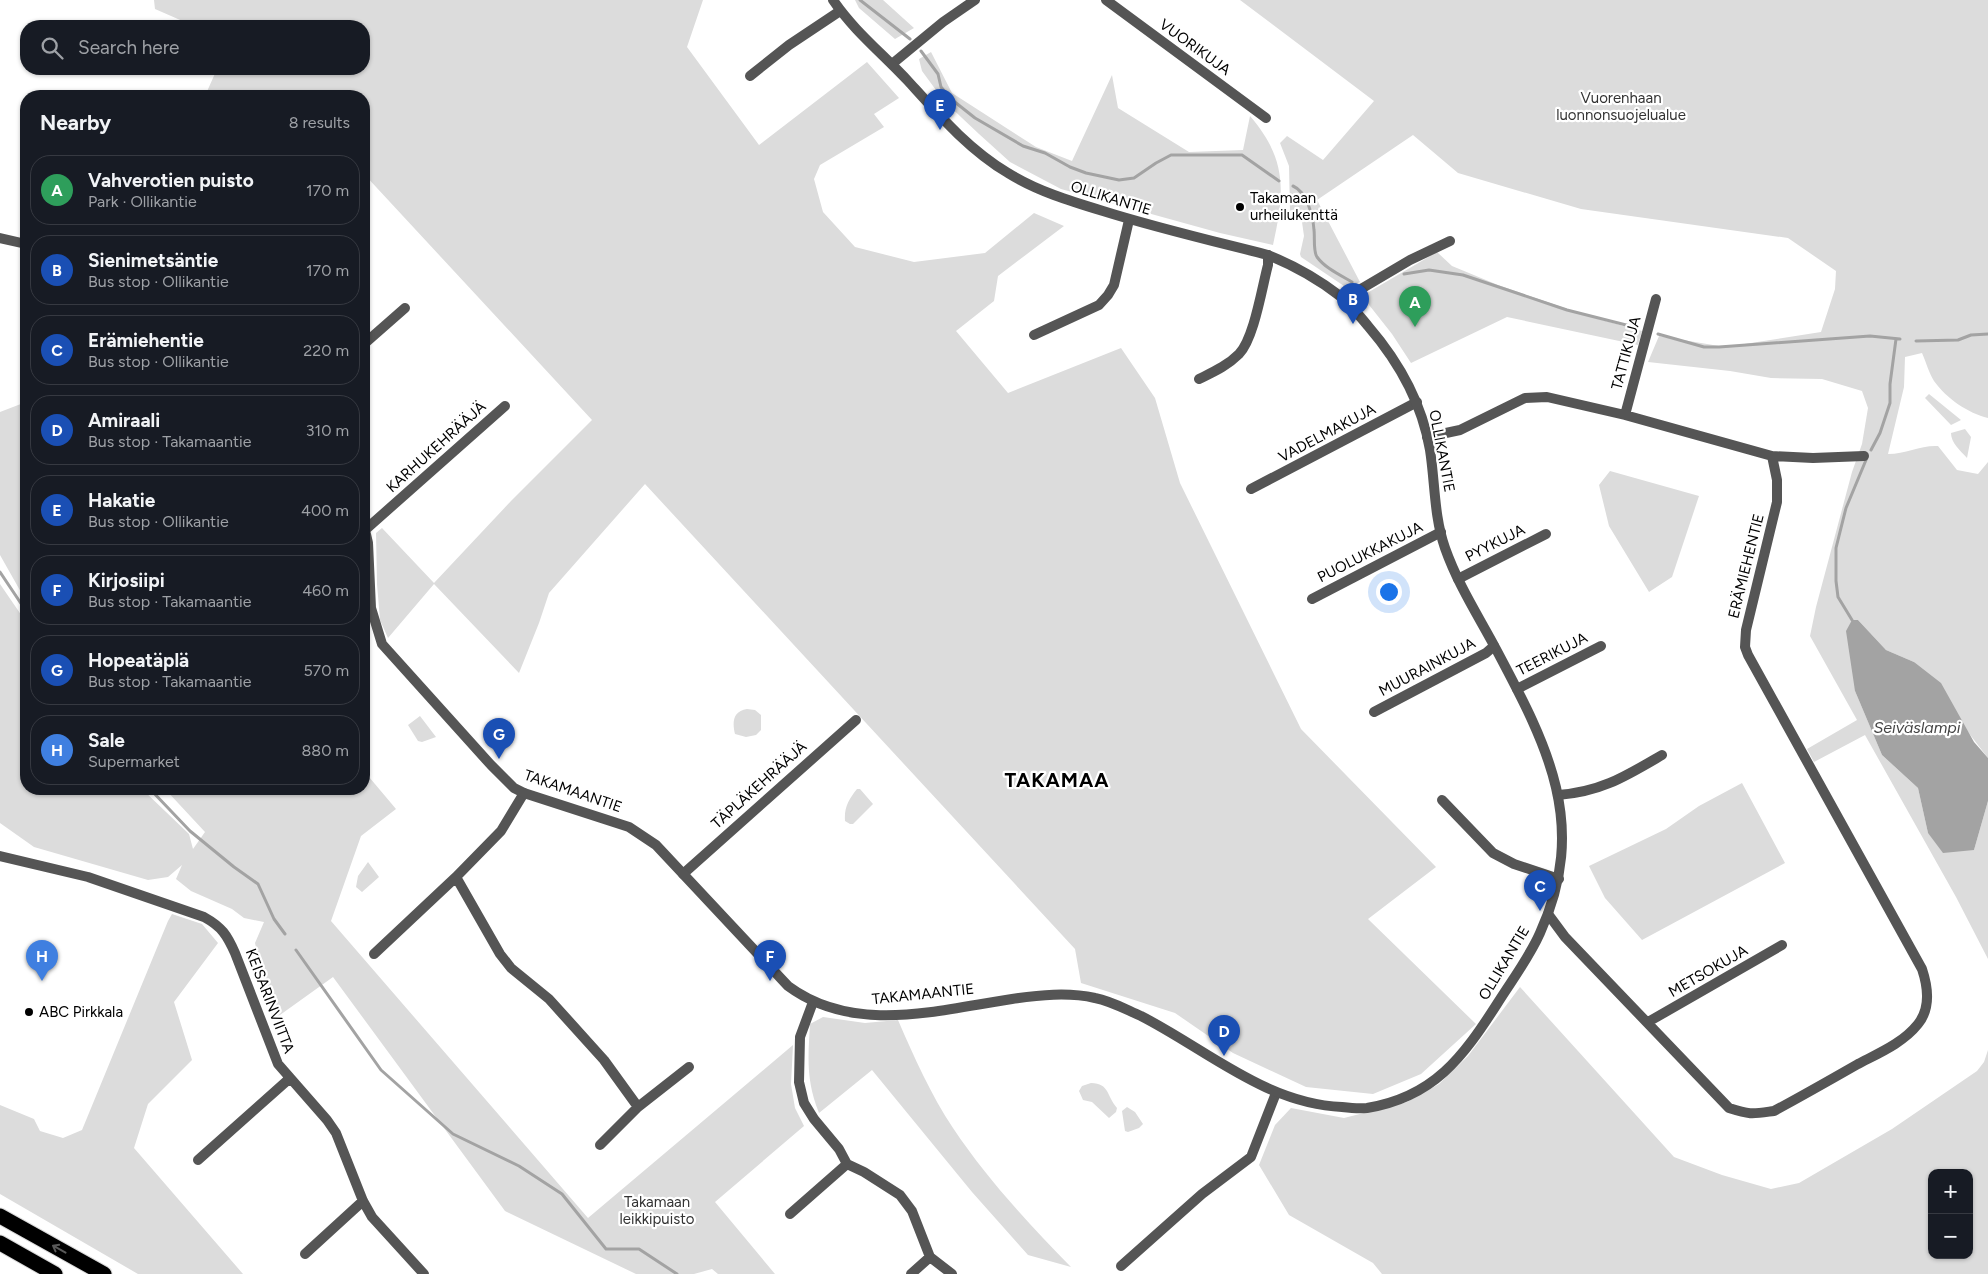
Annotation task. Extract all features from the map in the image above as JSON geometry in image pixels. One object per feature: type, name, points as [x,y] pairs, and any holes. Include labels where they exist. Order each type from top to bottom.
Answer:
[{"type":"highway","points":[[0,1216],[104,1274]]},
{"type":"highway","points":[[0,1243],[55,1274]]},
{"type":"street","name":"OLLIKANTIE","points":[[833,0],[862,36],[892,64],[945,121],[1006,172],[1058,197],[1129,220],[1268,255],[1308,274],[1344,299],[1382,342],[1403,375],[1417,402],[1422,417],[1427,437],[1444,545],[1467,599],[1517,689],[1547,753],[1558,796],[1562,830],[1559,879],[1548,914],[1530,952],[1489,1017]]},
{"type":"street","points":[[892,64],[943,22],[975,0]]},
{"type":"street","name":"VUORIKUJA","points":[[1106,0],[1266,118]]},
{"type":"street","points":[[750,76],[840,11]]},
{"type":"street","points":[[1034,335],[1099,305],[1108,295],[1114,285],[1129,220]]},
{"type":"street","points":[[0,238],[20,243]]},
{"type":"street","points":[[1344,299],[1410,260],[1450,241]]},
{"type":"street","points":[[1199,379],[1222,368],[1240,353],[1250,333],[1268,265],[1268,255]]},
{"type":"street","name":"TATTIKUJA","points":[[1625,415],[1656,299]]},
{"type":"street","points":[[370,339],[405,308]]},
{"type":"street","points":[[1427,437],[1460,430],[1525,398],[1547,397],[1625,415],[1772,456],[1813,458],[1864,456]]},
{"type":"street","name":"VADELMAKUJA","points":[[1251,489],[1417,402]]},
{"type":"street","name":"KARHUKEHRÄÄJÄ","points":[[370,523],[504,406]]},
{"type":"street","name":"ERÄMIEHENTIE","points":[[1548,914],[1565,937],[1730,1108],[1753,1115],[1774,1111],[1900,1041],[1919,1023],[1925,1010],[1927,984],[1922,969],[1748,655],[1746,630],[1777,502],[1777,480],[1772,456]]},
{"type":"street","name":"PUOLUKKAKUJA","points":[[1312,599],[1442,532]]},
{"type":"street","name":"PYYKUJA","points":[[1458,579],[1546,534]]},
{"type":"street","name":"TAKAMAANTIE","points":[[370,608],[382,644],[514,788],[524,793],[629,827],[656,845],[788,986],[813,1002],[851,1014],[881,1016],[1038,996],[1090,996],[1112,1002],[1159,1025],[1276,1093],[1320,1107],[1345,1108],[1364,1108],[1403,1098],[1434,1082],[1465,1051],[1489,1017]]},
{"type":"street","name":"MUURAINKUJA","points":[[1374,712],[1486,653],[1494,646]]},
{"type":"street","name":"TEERIKUJA","points":[[1517,689],[1601,646]]},
{"type":"street","name":"TÄPLÄKEHRÄÄJÄ","points":[[683,874],[856,720]]},
{"type":"street","points":[[1558,796],[1597,789],[1626,776],[1662,755]]},
{"type":"street","points":[[374,954],[456,877],[501,830],[524,793]]},
{"type":"street","points":[[1442,800],[1493,853],[1514,864],[1559,879]]},
{"type":"street","name":"KEISARINVIITTA","points":[[0,856],[88,877],[204,916],[218,925],[228,937],[278,1064],[336,1133],[363,1201],[378,1224],[424,1274]]},
{"type":"street","points":[[456,877],[510,968],[548,999],[604,1060],[638,1107]]},
{"type":"street","name":"METSOKUJA","points":[[1648,1022],[1782,945]]},
{"type":"street","points":[[813,1002],[800,1037],[799,1082],[804,1103],[814,1119],[839,1149],[847,1164],[864,1172],[900,1195],[912,1211],[930,1257],[952,1274]]},
{"type":"street","points":[[600,1145],[638,1107],[689,1067]]},
{"type":"street","points":[[198,1160],[289,1079]]},
{"type":"street","points":[[1121,1266],[1202,1194],[1251,1157],[1276,1093]]},
{"type":"street","points":[[790,1214],[847,1164]]},
{"type":"street","points":[[305,1254],[363,1201]]},
{"type":"street","points":[[911,1274],[930,1257]]},
{"type":"green space","points":[[154,0],[703,0],[687,47],[759,145],[867,62],[899,98],[874,114],[884,127],[820,165],[814,179],[823,212],[855,247],[914,262],[985,253],[1034,213],[1064,226],[998,276],[994,301],[956,331],[1008,393],[1121,348],[1155,398],[1180,483],[1301,729],[1436,867],[1368,919],[1476,1024],[1421,1074],[1373,1094],[1306,1087],[1233,1053],[1175,1013],[1081,983],[1075,949],[645,484],[549,593],[519,673],[434,584],[388,638],[380,620],[376,533],[382,528],[434,583],[511,501],[592,420],[370,180],[370,90],[208,90],[214,75],[370,75],[370,20],[180,20],[155,9]]},
{"type":"green space","points":[[855,0],[883,0],[914,28],[895,39],[859,8]]},
{"type":"green space","name":"Vuorenhaan luonnonsuojelualue","points":[[1240,0],[1988,0],[1988,418],[1966,409],[1945,394],[1932,378],[1922,353],[1905,357],[1904,387],[1888,454],[1938,446],[1957,470],[1978,474],[1988,462],[1988,758],[1914,662],[1886,650],[1858,620],[1855,691],[1882,755],[1918,788],[1928,833],[1974,850],[1988,801],[1988,959],[1956,897],[1865,735],[1814,762],[1807,749],[1857,720],[1810,636],[1852,472],[1862,444],[1868,408],[1862,391],[1822,379],[1771,378],[1730,371],[1648,362],[1659,336],[1725,347],[1821,332],[1835,289],[1836,271],[1788,238],[1581,209],[1458,173],[1413,135],[1317,200],[1360,282],[1348,287],[1344,286],[1301,257],[1304,236],[1302,222],[1290,212],[1289,166],[1280,143],[1287,136],[1323,160],[1374,101]]},
{"type":"green space","points":[[931,52],[952,93],[1036,147],[1072,161],[1112,75],[1118,108],[1189,152],[1243,150],[1250,116],[1271,147],[1277,161],[1280,176],[1280,208],[1273,245],[1220,233],[1061,189],[1010,162],[944,101],[922,71],[919,59]]},
{"type":"green space","points":[[1437,252],[1452,266],[1498,285],[1591,317],[1642,331],[1638,345],[1507,317],[1411,363],[1392,334],[1362,296]]},
{"type":"green space","points":[[1929,394],[1961,420],[1951,425],[1925,398]]},
{"type":"green space","points":[[20,404],[20,590],[0,555],[0,412]]},
{"type":"green space","points":[[1965,429],[1971,437],[1967,458],[1951,437],[1951,433]]},
{"type":"green space","points":[[1610,471],[1699,496],[1672,577],[1649,592],[1609,526],[1599,485]]},
{"type":"green space","name":"Takamaan leikkipuisto","points":[[0,584],[20,613],[20,795],[148,795],[189,834],[193,849],[205,832],[171,795],[370,795],[370,778],[396,809],[361,836],[331,921],[588,1218],[793,1045],[791,1084],[795,1108],[804,1126],[715,1202],[775,1274],[718,1274],[712,1269],[694,1274],[636,1274],[505,1211],[333,977],[273,1020],[255,943],[264,922],[244,918],[232,909],[191,891],[176,879],[182,865],[168,877],[148,880],[34,847],[0,823]]},
{"type":"green space","points":[[742,710],[755,710],[761,715],[761,730],[756,735],[746,737],[735,734],[734,725],[736,715]]},
{"type":"green space","points":[[420,716],[436,737],[422,742],[418,741],[408,725]]},
{"type":"green space","points":[[1742,783],[1785,863],[1642,940],[1605,898],[1589,866],[1666,829],[1699,806]]},
{"type":"green space","points":[[857,789],[860,789],[873,804],[853,824],[850,824],[845,821],[846,807]]},
{"type":"green space","points":[[368,862],[379,877],[362,892],[356,887],[358,876]]},
{"type":"green space","points":[[172,914],[202,924],[218,943],[174,1002],[192,1060],[148,1104],[134,1148],[243,1274],[138,1274],[0,1194],[0,1105],[34,1119],[40,1131],[63,1138],[82,1130]]},
{"type":"green space","points":[[1520,987],[1674,1157],[1722,1175],[1771,1189],[1799,1183],[1892,1129],[1977,1071],[1984,1062],[1988,1050],[1988,1274],[1382,1274],[1373,1263],[1289,1215],[1259,1165],[1275,1125],[1291,1108],[1344,1118],[1407,1102],[1439,1084],[1468,1056]]},
{"type":"green space","points":[[823,1017],[865,1023],[898,1020],[930,1089],[966,1147],[1009,1200],[1071,1267],[1028,1255],[972,1192],[872,1070],[819,1113],[810,1080],[810,1024]]},
{"type":"green space","points":[[1091,1083],[1105,1088],[1117,1108],[1116,1112],[1109,1118],[1092,1102],[1083,1100],[1079,1091],[1082,1086]]},
{"type":"green space","points":[[1127,1107],[1135,1112],[1143,1124],[1139,1128],[1128,1132],[1125,1131],[1122,1111]]},
{"type":"water","name":"Seiväslampi","points":[[1852,620],[1858,620],[1886,650],[1914,662],[1941,683],[1974,742],[1988,758],[1988,801],[1974,850],[1943,853],[1928,833],[1918,788],[1882,755],[1855,691],[1846,631]]},
{"type":"waterway","points":[[860,0],[910,39]]},
{"type":"waterway","points":[[921,51],[938,74],[941,87],[951,99],[975,118],[1023,146],[1045,153],[1070,167],[1086,173],[1119,180],[1134,178],[1171,155],[1242,155],[1279,181]]},
{"type":"waterway","points":[[1293,186],[1302,193],[1311,212],[1317,257],[1328,268],[1352,282]]},
{"type":"waterway","points":[[1404,274],[1429,270],[1463,275],[1567,310],[1638,328]]},
{"type":"waterway","points":[[1658,334],[1704,347],[1870,336],[1900,339]]},
{"type":"waterway","points":[[1916,341],[1958,340],[1971,335],[1988,334]]},
{"type":"waterway","points":[[1871,450],[1880,433],[1890,403],[1890,384],[1896,339]]},
{"type":"waterway","points":[[1852,620],[1838,597],[1836,548],[1846,508],[1866,460]]},
{"type":"waterway","points":[[0,572],[20,602]]},
{"type":"waterway","points":[[156,795],[190,831],[258,884],[274,919],[285,934]]},
{"type":"waterway","points":[[296,950],[381,1070],[453,1134],[519,1166],[562,1194],[606,1249],[639,1249],[677,1274]]},
{"type":"place","name":"Hakatie","points":[[940,130]]},
{"type":"place","name":"Takamaan urheilukenttä","points":[[1240,207]]},
{"type":"place","name":"Sienimetsäntie","points":[[1353,324]]},
{"type":"place","name":"Vahverotien puisto","points":[[1415,327]]},
{"type":"place","name":"Hopeatäplä","points":[[499,759]]},
{"type":"place","name":"Erämiehentie","points":[[1540,911]]},
{"type":"place","name":"Sale","points":[[42,981]]},
{"type":"place","name":"Kirjosiipi","points":[[770,981]]},
{"type":"place","name":"ABC Pirkkala","points":[[29,1012]]},
{"type":"place","name":"Amiraali","points":[[1224,1056]]},
{"type":"district","name":"TAKAMAA","points":[[1057,780]]}]
